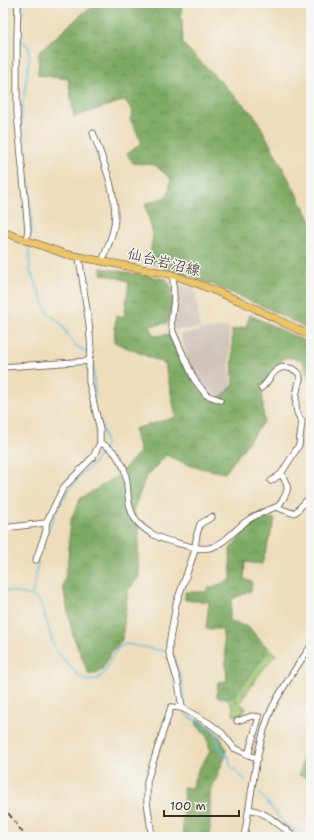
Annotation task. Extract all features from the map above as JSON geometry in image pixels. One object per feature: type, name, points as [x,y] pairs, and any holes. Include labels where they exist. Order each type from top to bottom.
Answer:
[{"type":"main road","name":"仙台岩沼線","points":[[3,232],[26,241],[79,257],[173,275],[201,284],[242,302],[311,336]]},
{"type":"street","points":[[18,3],[17,113],[28,230],[26,241]]},
{"type":"street","points":[[93,133],[105,166],[113,199],[114,212],[114,227],[102,262]]},
{"type":"street","points":[[79,257],[90,324],[91,350],[89,361],[89,382],[104,445],[112,449],[123,464],[126,472],[128,499],[136,520],[153,534],[174,543],[194,548],[212,548],[222,543],[253,516],[276,507],[292,513],[296,512],[311,498]]},
{"type":"street","points":[[173,275],[174,299],[171,323],[173,332],[194,379],[206,395],[220,400]]},
{"type":"street","points":[[3,367],[89,361]]},
{"type":"street","points":[[260,388],[265,385],[277,370],[282,367],[292,369],[299,374],[300,377],[296,408],[298,418],[302,421],[299,445],[280,474],[271,481]]},
{"type":"street","points":[[36,560],[46,530],[46,523],[63,488],[104,445]]},
{"type":"street","points":[[278,507],[288,490],[287,483],[280,474]]},
{"type":"street","points":[[182,708],[178,682],[168,651],[176,604],[194,548],[196,534],[200,524],[212,517]]},
{"type":"street","points":[[3,528],[46,523]]},
{"type":"street","points":[[244,837],[258,759],[268,719],[293,671],[311,646]]},
{"type":"street","points":[[152,837],[147,802],[147,781],[171,707],[182,708],[209,723],[222,734],[234,748],[258,759]]},
{"type":"street","points":[[237,721],[252,716],[268,719]]},
{"type":"street","points":[[248,755],[259,717]]},
{"type":"street","points":[[249,809],[271,817],[288,832],[298,837]]},
{"type":"shaded area","points":[[175,284],[180,284],[182,286],[195,289],[200,328],[173,330]]},
{"type":"shaded area","points":[[229,327],[231,398],[218,397],[216,393],[206,391],[192,372],[180,335],[198,332],[199,330]]},
{"type":"green space","points":[[99,3],[181,3],[183,44],[255,116],[311,221],[311,331],[269,309],[211,284],[149,262],[153,234],[145,204],[168,196],[171,179],[155,165],[133,163],[127,154],[142,143],[130,119],[133,112],[125,100],[74,117],[68,79],[38,75],[39,52],[83,13]]},
{"type":"green space","points":[[101,268],[166,279],[173,289],[172,307],[167,323],[150,326],[154,336],[171,334],[193,380],[215,402],[233,386],[232,330],[246,327],[250,315],[311,344],[311,384],[302,360],[285,357],[262,386],[264,421],[225,473],[191,466],[166,455],[145,479],[133,511],[140,522],[138,552],[139,577],[128,590],[122,640],[112,651],[101,671],[89,675],[73,636],[63,587],[68,562],[70,522],[80,499],[117,476],[140,452],[134,429],[176,417],[165,364],[114,342],[116,315],[124,317],[129,282],[101,274]]},
{"type":"green space","points":[[258,516],[275,519],[262,564],[245,562],[244,579],[252,582],[251,591],[232,599],[229,621],[248,627],[265,645],[265,655],[233,699],[217,697],[218,682],[227,681],[222,629],[206,629],[209,602],[185,600],[185,592],[205,592],[208,588],[231,580],[230,549]]},
{"type":"green space","points":[[265,645],[276,654],[258,676],[240,703],[246,708],[242,716],[233,715],[233,707],[226,698],[233,698],[265,655]]},
{"type":"green space","points":[[198,719],[210,727],[220,737],[226,749],[225,757],[210,793],[210,837],[184,837],[182,820],[184,817],[183,787],[191,788],[198,770],[210,752],[207,736],[196,724]]},
{"type":"green space","points":[[311,740],[311,779],[299,775],[306,749]]},
{"type":"waterway","points":[[21,125],[29,61],[29,48],[20,38],[22,3]]},
{"type":"waterway","points":[[25,169],[29,184],[32,223],[31,234]]},
{"type":"waterway","points":[[29,247],[30,271],[47,312],[60,323],[75,345],[86,352]]},
{"type":"waterway","points":[[93,358],[95,397]]},
{"type":"waterway","points":[[101,424],[106,444]]},
{"type":"waterway","points":[[48,531],[57,509],[66,494],[81,475],[93,464],[105,447]]},
{"type":"waterway","points":[[32,596],[38,561]]},
{"type":"waterway","points":[[3,590],[27,595],[38,600],[54,646],[73,670],[85,680],[91,681],[99,678],[103,674],[116,650],[121,646],[127,644],[164,651]]},
{"type":"waterway","points":[[174,660],[182,681],[185,707]]},
{"type":"waterway","points":[[185,712],[186,715],[210,729],[216,735],[220,748],[229,758],[230,765],[245,780]]},
{"type":"waterway","points":[[258,792],[281,819],[293,830],[311,835]]},
{"type":"railway","points":[[3,806],[26,837]]}]
